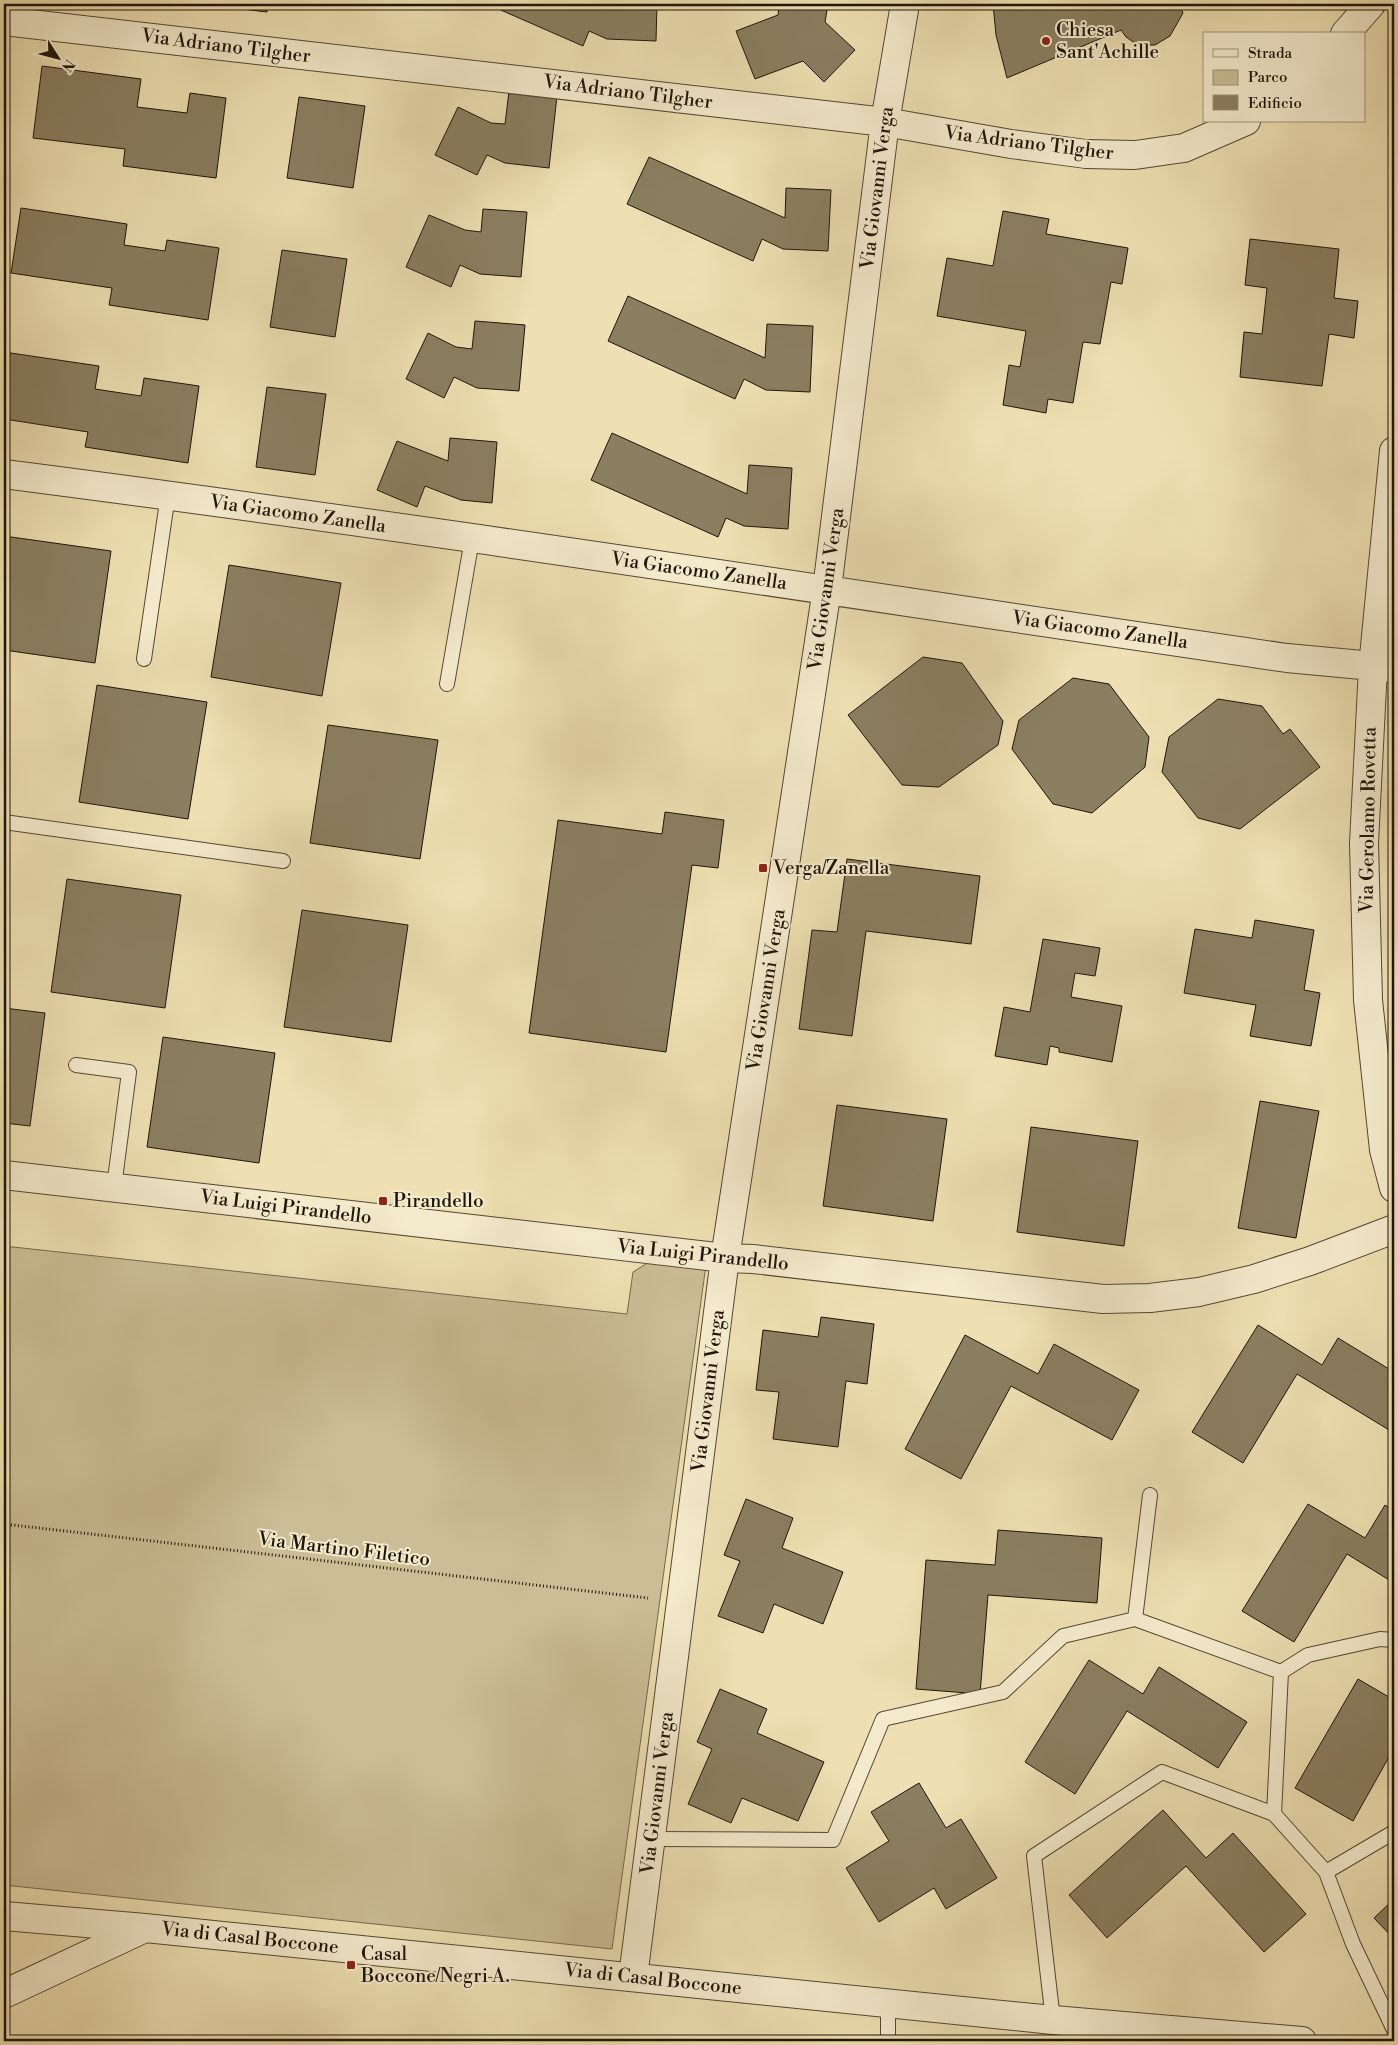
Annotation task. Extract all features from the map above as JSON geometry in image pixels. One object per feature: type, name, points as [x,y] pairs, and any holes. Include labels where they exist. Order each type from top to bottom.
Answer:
[{"type":"street","points":[[4,21],[6,4]]},
{"type":"street","name":"Via Giovanni Verga","points":[[633,1977],[725,1258],[827,589],[885,122],[905,4]]},
{"type":"street","points":[[1347,32],[1372,4]]},
{"type":"street","name":"Via Adriano Tilgher","points":[[4,21],[885,122],[1011,144],[1086,154],[1135,155],[1184,148],[1244,122]]},
{"type":"street","name":"Via Gerolamo Rovetta","points":[[1394,451],[1383,668],[1364,843],[1368,1000],[1384,1150],[1394,1188]]},
{"type":"street","name":"Via Giacomo Zanella","points":[[4,474],[472,538],[1258,653],[1383,668]]},
{"type":"street","name":"Via Luigi Pirandello","points":[[4,1175],[1103,1300],[1150,1298],[1199,1292],[1254,1278],[1310,1260],[1394,1229]]},
{"type":"street","name":"Via di Casal Boccone","points":[[4,1916],[145,1928],[1054,2020],[1302,2041]]},
{"type":"street","points":[[4,1994],[145,1928]]},
{"type":"lane","points":[[144,659],[168,495]]},
{"type":"lane","points":[[447,684],[472,538]]},
{"type":"lane","points":[[4,822],[283,861]]},
{"type":"lane","points":[[76,1064],[129,1072],[114,1187]]},
{"type":"lane","points":[[1135,1619],[1150,1495]]},
{"type":"lane","points":[[651,1839],[833,1840],[883,1719],[1003,1692],[1063,1636],[1135,1619],[1281,1672]]},
{"type":"lane","points":[[1281,1672],[1308,1655],[1380,1639],[1394,1640]]},
{"type":"lane","points":[[1274,1814],[1281,1672]]},
{"type":"lane","points":[[1054,2020],[1034,1856],[1162,1772],[1274,1814],[1326,1872],[1353,1944],[1394,2030]]},
{"type":"lane","points":[[1326,1872],[1394,1832]]},
{"type":"lane","points":[[888,2004],[888,2041]]},
{"type":"path","name":"Via Martino Filetico","points":[[4,1524],[681,1602]]},
{"type":"green space","points":[[4,1246],[627,1314],[633,1272],[649,1262],[706,1265],[612,1949],[4,1885]]},
{"type":"building","points":[[202,4],[268,4],[267,12]]},
{"type":"building","points":[[487,4],[604,4],[611,7],[611,4],[657,4],[656,41],[607,39],[589,31],[583,46]]},
{"type":"building","points":[[779,4],[828,4],[825,22],[855,50],[824,82],[803,61],[755,79],[736,31],[778,15]]},
{"type":"building","name":"Chiesa Sant'Achille","points":[[993,4],[1179,4],[1183,13],[1170,36],[1155,45],[1138,45],[1126,37],[1121,30],[1007,78],[996,35]]},
{"type":"building","points":[[42,66],[141,79],[137,107],[187,113],[190,93],[226,98],[216,178],[123,166],[125,149],[33,138]]},
{"type":"building","points":[[509,91],[557,96],[549,168],[505,163],[487,155],[477,175],[435,155],[458,107],[491,123],[505,124]]},
{"type":"building","points":[[299,97],[365,106],[353,188],[287,178]]},
{"type":"building","points":[[649,157],[785,218],[786,188],[831,190],[828,251],[783,249],[762,239],[753,261],[627,204]]},
{"type":"building","points":[[21,208],[127,224],[124,245],[165,251],[167,240],[219,248],[208,320],[109,305],[112,288],[11,273]]},
{"type":"building","points":[[483,209],[527,212],[521,277],[480,274],[460,265],[451,287],[406,267],[429,215],[465,230],[481,232]]},
{"type":"building","points":[[1003,211],[1049,219],[1046,234],[1128,248],[1122,284],[1111,282],[1100,344],[1083,342],[1073,403],[1048,399],[1046,413],[1003,405],[1009,365],[1020,367],[1026,331],[937,316],[947,258],[993,266]]},
{"type":"building","points":[[1250,239],[1339,249],[1334,298],[1358,301],[1354,338],[1329,334],[1322,386],[1240,377],[1244,332],[1262,334],[1267,288],[1245,285]]},
{"type":"building","points":[[282,250],[347,259],[335,337],[270,327]]},
{"type":"building","points":[[628,296],[765,358],[767,324],[813,326],[810,392],[766,390],[744,379],[735,399],[608,341]]},
{"type":"building","points":[[475,321],[525,325],[519,391],[477,388],[454,377],[444,398],[406,379],[428,333],[456,347],[472,349]]},
{"type":"building","points":[[4,352],[99,366],[95,389],[141,396],[144,378],[199,386],[188,463],[85,447],[88,432],[4,419]]},
{"type":"building","points":[[267,387],[326,394],[315,475],[256,467]]},
{"type":"building","points":[[612,433],[747,494],[749,465],[792,468],[788,529],[744,526],[726,518],[718,537],[591,480]]},
{"type":"building","points":[[450,438],[497,442],[492,503],[461,500],[425,486],[417,507],[377,490],[397,441],[448,461]]},
{"type":"building","points":[[4,536],[111,551],[95,663],[4,650]]},
{"type":"building","points":[[229,565],[341,583],[322,696],[211,677]]},
{"type":"building","points":[[923,657],[962,663],[1003,721],[998,745],[939,787],[902,785],[848,715]]},
{"type":"building","points":[[1073,678],[1109,684],[1149,737],[1145,767],[1092,813],[1053,804],[1012,749],[1019,720]]},
{"type":"building","points":[[97,685],[207,702],[188,819],[79,802]]},
{"type":"building","points":[[1218,699],[1262,706],[1283,734],[1290,729],[1320,767],[1240,829],[1198,818],[1162,772],[1169,737]]},
{"type":"building","points":[[328,725],[438,740],[420,859],[310,843]]},
{"type":"building","points":[[665,812],[724,820],[718,868],[692,865],[666,1052],[529,1033],[558,820],[662,834]]},
{"type":"building","points":[[847,859],[980,876],[971,944],[866,931],[852,1036],[799,1029],[812,930],[837,932]]},
{"type":"building","points":[[67,879],[181,895],[165,1008],[51,992]]},
{"type":"building","points":[[302,910],[408,925],[391,1042],[284,1027]]},
{"type":"building","points":[[1255,920],[1314,930],[1304,990],[1320,993],[1311,1046],[1250,1036],[1256,1005],[1184,993],[1195,929],[1252,938]]},
{"type":"building","points":[[1043,939],[1100,948],[1095,976],[1075,973],[1071,997],[1122,1006],[1112,1062],[1059,1052],[1059,1048],[1050,1046],[1047,1065],[995,1056],[1004,1007],[1030,1012]]},
{"type":"building","points":[[4,1008],[45,1013],[30,1126],[4,1123]]},
{"type":"building","points":[[163,1037],[275,1053],[259,1163],[147,1147]]},
{"type":"building","points":[[1260,1101],[1319,1111],[1296,1238],[1238,1228]]},
{"type":"building","points":[[837,1105],[947,1119],[933,1221],[823,1206]]},
{"type":"building","points":[[1031,1127],[1138,1141],[1124,1246],[1017,1232]]},
{"type":"building","points":[[821,1317],[874,1324],[867,1384],[846,1381],[838,1447],[773,1439],[779,1392],[756,1390],[763,1330],[818,1337]]},
{"type":"building","points":[[1258,1325],[1322,1365],[1338,1338],[1394,1372],[1394,1433],[1297,1374],[1243,1463],[1192,1432]]},
{"type":"building","points":[[965,1335],[1038,1374],[1054,1344],[1139,1390],[1112,1440],[1011,1386],[961,1479],[905,1449]]},
{"type":"building","points":[[746,1499],[793,1518],[782,1548],[843,1572],[823,1624],[774,1604],[763,1633],[718,1616],[740,1561],[724,1555]]},
{"type":"building","points":[[1308,1504],[1365,1538],[1385,1505],[1394,1511],[1394,1583],[1347,1554],[1294,1642],[1242,1611]]},
{"type":"building","points":[[998,1530],[1102,1538],[1097,1603],[988,1595],[980,1694],[916,1689],[926,1560],[995,1565]]},
{"type":"building","points":[[1089,1660],[1143,1694],[1159,1667],[1247,1722],[1218,1768],[1127,1711],[1075,1794],[1025,1762]]},
{"type":"building","points":[[1358,1679],[1394,1700],[1394,1748],[1353,1821],[1295,1788]]},
{"type":"building","points":[[720,1689],[767,1709],[757,1733],[824,1762],[798,1821],[742,1798],[731,1823],[688,1804],[712,1749],[697,1742]]},
{"type":"building","points":[[919,1783],[946,1828],[961,1819],[997,1878],[946,1909],[934,1888],[879,1922],[846,1868],[889,1841],[871,1812]]},
{"type":"building","points":[[1163,1810],[1206,1858],[1233,1833],[1306,1914],[1264,1952],[1186,1866],[1107,1938],[1069,1895]]},
{"type":"building","points":[[1394,1899],[1394,1939],[1374,1918]]},
{"type":"place","name":"Chiesa Sant'Achille","points":[[1046,41]]},
{"type":"place","name":"Verga/Zanella","points":[[763,868]]},
{"type":"place","name":"Pirandello","points":[[383,1201]]},
{"type":"place","name":"Casal Boccone/Negri A.","points":[[351,1965]]}]
